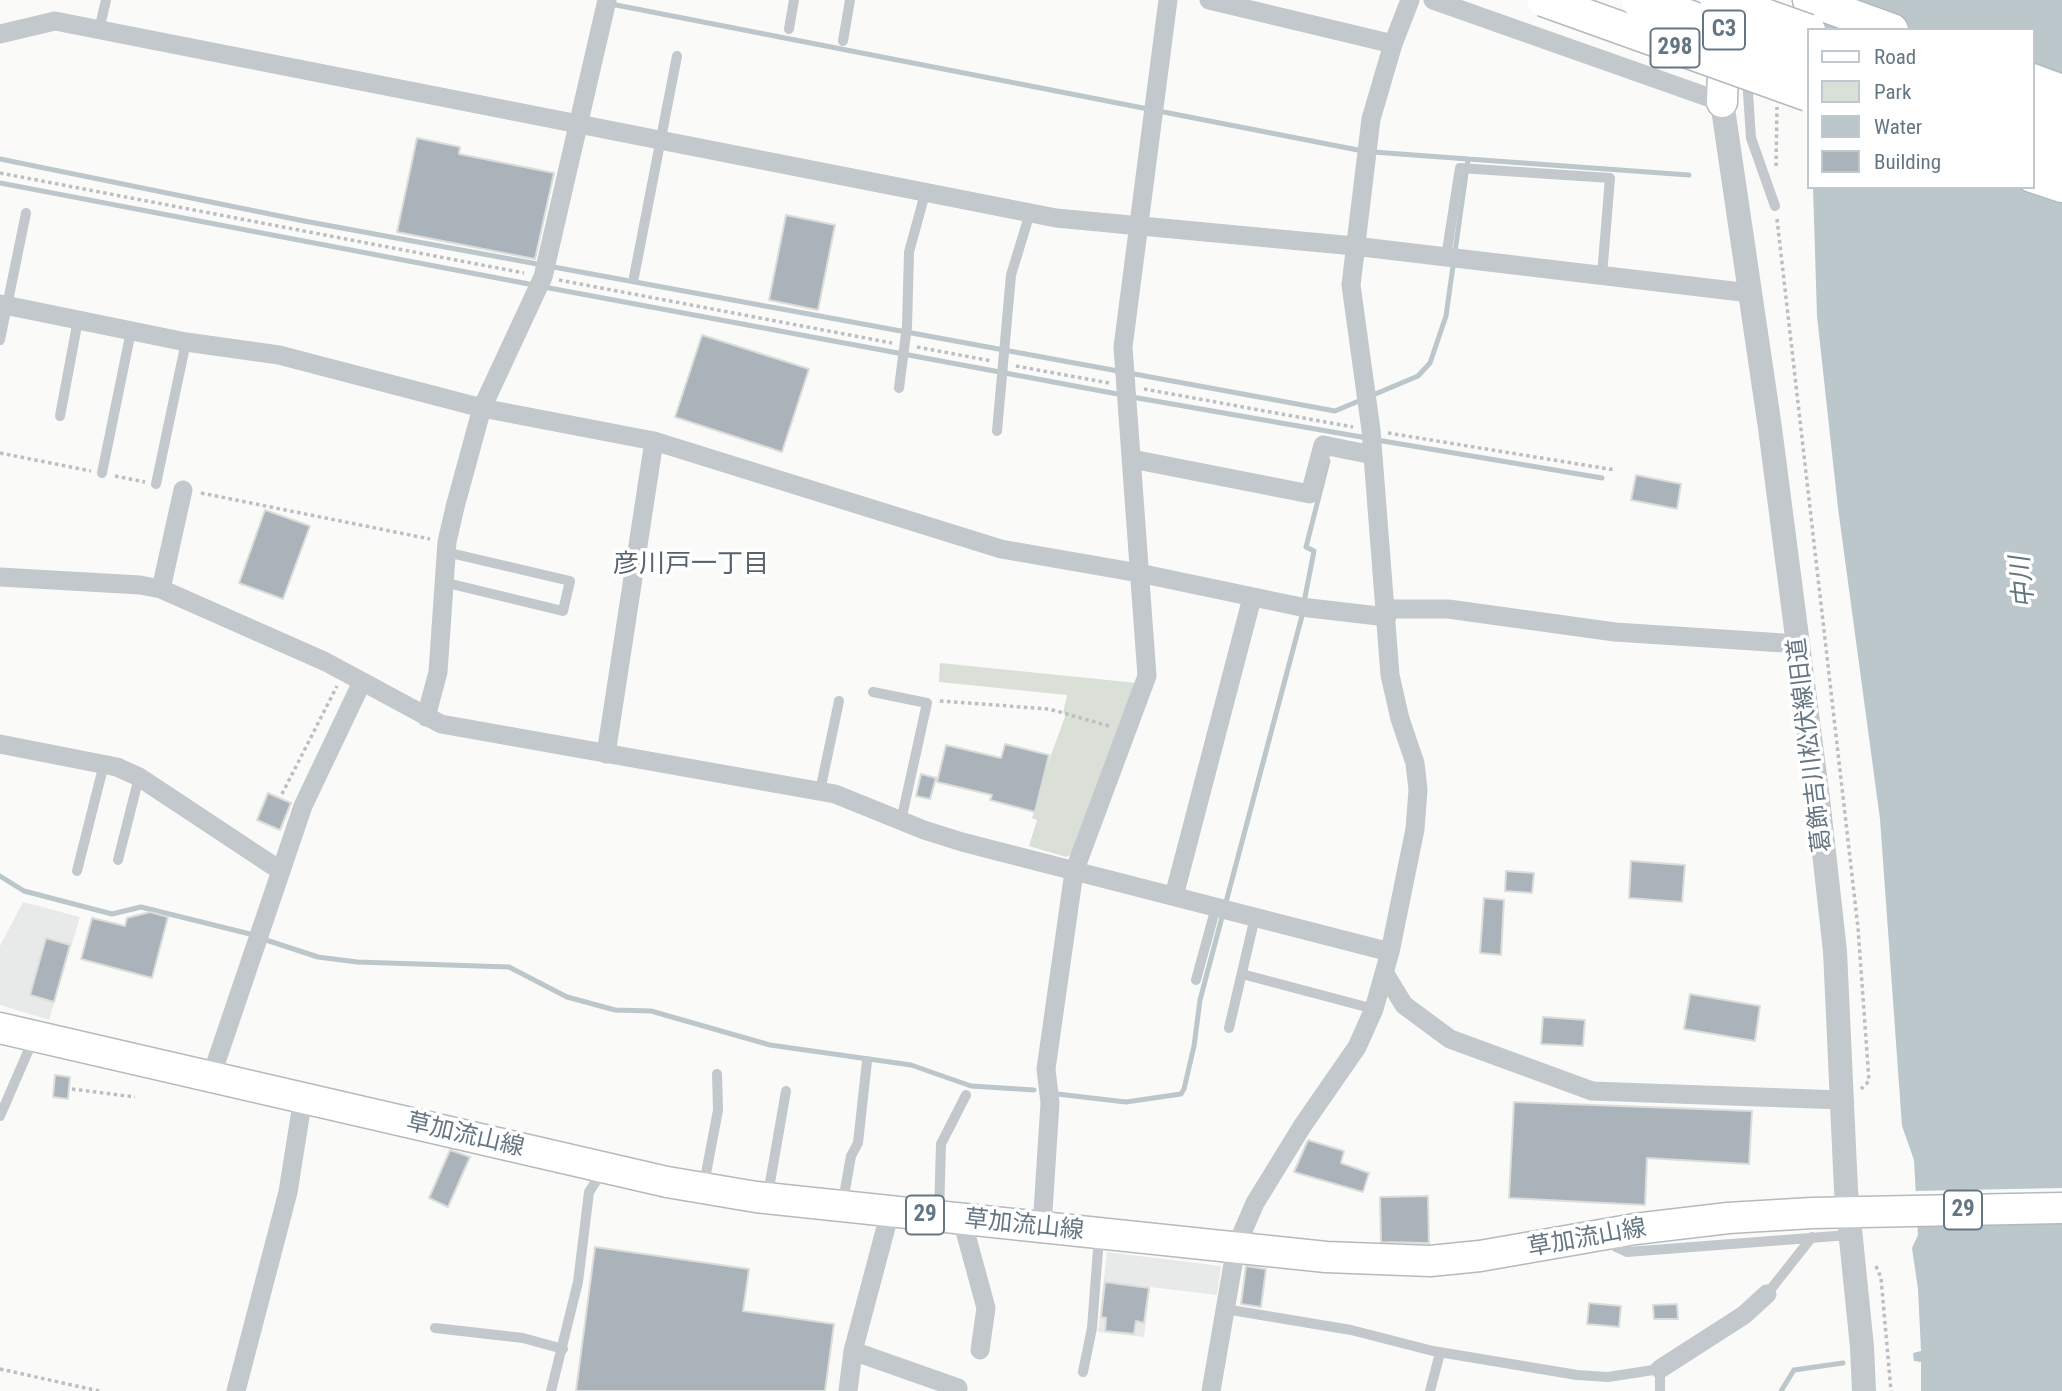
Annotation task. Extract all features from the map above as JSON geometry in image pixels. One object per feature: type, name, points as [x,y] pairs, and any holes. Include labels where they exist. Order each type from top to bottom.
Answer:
[{"type":"highway","name":"298","points":[[1543,0],[1806,94]]},
{"type":"highway","name":"C3","points":[[1639,0],[1806,60]]},
{"type":"highway","points":[[1809,0],[1886,28]]},
{"type":"highway","name":"C3","points":[[1731,7],[1806,31]]},
{"type":"highway","points":[[2034,81],[2062,91]]},
{"type":"highway","points":[[2034,114],[2062,123]]},
{"type":"highway","points":[[2034,142],[2062,152]]},
{"type":"highway","points":[[2034,177],[2062,186]]},
{"type":"main road","points":[[1722,102],[1731,7]]},
{"type":"main road","name":"草加流山線","points":[[0,1028],[604,1169],[704,1188],[890,1212],[1377,1261],[1430,1261],[1530,1249],[1606,1234],[1728,1218],[1854,1220],[2062,1208]]},
{"type":"street","points":[[426,717],[438,673],[447,547],[482,408],[543,277],[581,122],[607,0]]},
{"type":"street","points":[[1042,1227],[1050,1103],[1046,1069],[1074,872],[1147,676],[1123,347],[1136,225],[1168,0]]},
{"type":"street","points":[[1209,0],[1393,44]]},
{"type":"street","points":[[1211,1391],[1236,1247],[1255,1203],[1303,1125],[1357,1047],[1374,1009],[1385,974],[1415,829],[1418,790],[1415,763],[1394,696],[1371,430],[1350,285],[1371,119],[1393,44],[1410,0]]},
{"type":"street","points":[[1433,0],[1722,102]]},
{"type":"street","points":[[0,34],[55,21],[581,122],[1030,213],[1354,246],[1750,293]]},
{"type":"street","name":"葛飾吉川松伏線旧道","points":[[1722,102],[1799,644],[1835,951],[1849,1097],[1864,1391]]},
{"type":"street","points":[[4,304],[186,342],[279,355],[482,408],[654,441],[1001,549],[1139,573],[1252,598],[1301,607],[1387,613],[1448,609],[1615,632],[1799,644]]},
{"type":"street","points":[[606,754],[654,441]]},
{"type":"street","points":[[1132,459],[1310,494],[1323,445],[1373,454]]},
{"type":"street","points":[[161,589],[183,490]]},
{"type":"street","points":[[0,577],[140,585],[161,589],[268,634],[441,724],[835,794],[962,842],[1390,951]]},
{"type":"street","points":[[1174,896],[1252,598]]},
{"type":"street","points":[[211,1077],[303,806],[362,682]]},
{"type":"street","points":[[0,744],[104,764],[139,777],[281,871]]},
{"type":"street","points":[[1385,974],[1405,1005],[1437,1031],[1592,1091],[1849,1097]]},
{"type":"street","points":[[236,1391],[288,1192],[303,1098]]},
{"type":"street","points":[[848,1391],[853,1351],[890,1212]]},
{"type":"street","points":[[950,1218],[986,1308],[980,1350]]},
{"type":"street","points":[[1660,1369],[1744,1315],[1767,1294]]},
{"type":"street","points":[[853,1351],[958,1388]]},
{"type":"lane","points":[[99,30],[106,0]]},
{"type":"lane","points":[[789,29],[794,0]]},
{"type":"lane","points":[[843,41],[850,0]]},
{"type":"lane","points":[[1731,7],[1745,45]]},
{"type":"lane","points":[[634,277],[677,56]]},
{"type":"lane","points":[[1745,58],[1751,138],[1775,206]]},
{"type":"lane","points":[[1446,257],[1460,168],[1610,178],[1602,275]]},
{"type":"lane","points":[[899,388],[905,346],[909,252],[926,190]]},
{"type":"lane","points":[[0,340],[4,304],[26,213]]},
{"type":"lane","points":[[996,431],[1010,275],[1030,213]]},
{"type":"lane","points":[[60,416],[78,320]]},
{"type":"lane","points":[[102,473],[131,331]]},
{"type":"lane","points":[[156,484],[186,342]]},
{"type":"lane","points":[[443,582],[563,611],[570,581],[447,547]]},
{"type":"lane","points":[[873,692],[927,704],[901,821]]},
{"type":"lane","points":[[820,791],[839,701]]},
{"type":"lane","points":[[77,871],[104,764]]},
{"type":"lane","points":[[118,860],[139,777]]},
{"type":"lane","points":[[1196,980],[1216,906]]},
{"type":"lane","points":[[1229,1028],[1255,917]]},
{"type":"lane","points":[[1242,974],[1374,1009]]},
{"type":"lane","points":[[0,1116],[34,1036]]},
{"type":"lane","points":[[842,1206],[851,1156],[858,1143],[867,1061]]},
{"type":"lane","points":[[704,1188],[718,1110],[718,1074]]},
{"type":"lane","points":[[768,1198],[786,1091]]},
{"type":"lane","points":[[950,1218],[941,1144],[966,1095]]},
{"type":"lane","points":[[551,1391],[578,1282],[589,1192],[604,1169]]},
{"type":"lane","points":[[1606,1234],[1616,1247],[1627,1252],[1812,1237],[1854,1220]]},
{"type":"lane","points":[[1083,1372],[1092,1328],[1099,1233]]},
{"type":"lane","points":[[1767,1294],[1812,1237]]},
{"type":"lane","points":[[1225,1309],[1351,1330],[1440,1353],[1598,1377],[1660,1369],[1660,1391]]},
{"type":"lane","points":[[435,1328],[523,1338],[563,1349]]},
{"type":"lane","points":[[1430,1391],[1440,1353]]},
{"type":"path","points":[[1777,96],[1775,206],[1858,928],[1869,1081],[1849,1097]]},
{"type":"path","points":[[0,173],[905,346],[1371,430],[1615,470]]},
{"type":"path","points":[[0,453],[156,484]]},
{"type":"path","points":[[183,490],[447,547]]},
{"type":"path","points":[[282,794],[344,672]]},
{"type":"path","points":[[927,704],[930,700],[1049,709],[1127,732]]},
{"type":"path","points":[[72,1089],[135,1097]]},
{"type":"path","points":[[1872,1262],[1881,1278],[1891,1391]]},
{"type":"path","points":[[0,1369],[99,1391]]},
{"type":"shaded area","points":[[23,902],[80,917],[49,1020],[0,1005],[0,946]]},
{"type":"shaded area","points":[[1107,1252],[1221,1266],[1217,1295],[1150,1287],[1144,1337],[1098,1332]]},
{"type":"green space","points":[[940,663],[1137,683],[1074,853],[1066,857],[1029,846],[1037,820],[1032,818],[1035,809],[1032,807],[1066,714],[1063,713],[1067,695],[939,682]]},
{"type":"water","name":"中川","points":[[1812,0],[2062,0],[2062,1391],[1921,1391],[1921,1362],[1914,1361],[1913,1353],[1921,1351],[1918,1289],[1912,1248],[1918,1235],[1914,1160],[1902,1126],[1880,819],[1838,508],[1817,316],[1813,189],[2034,189],[2034,28],[1812,28]]},
{"type":"pier","points":[[2062,1188],[2062,1195],[1913,1197],[1912,1191]]},
{"type":"building","points":[[417,138],[460,147],[459,154],[554,173],[535,259],[397,232]]},
{"type":"building","points":[[786,215],[835,225],[818,310],[769,300]]},
{"type":"building","points":[[702,335],[809,369],[782,452],[675,417]]},
{"type":"building","points":[[1636,475],[1681,484],[1677,509],[1631,500]]},
{"type":"building","points":[[265,510],[310,526],[283,599],[239,583]]},
{"type":"building","points":[[1005,744],[1049,755],[1035,812],[990,800],[992,795],[937,782],[946,745],[1001,758]]},
{"type":"building","points":[[921,774],[936,778],[930,799],[916,796]]},
{"type":"building","points":[[268,793],[291,803],[280,830],[257,820]]},
{"type":"building","points":[[1631,861],[1685,865],[1682,902],[1629,898]]},
{"type":"building","points":[[1506,871],[1534,873],[1532,893],[1505,891]]},
{"type":"building","points":[[1484,898],[1504,900],[1501,955],[1480,953]]},
{"type":"building","points":[[150,912],[168,917],[152,978],[81,959],[92,918],[125,926],[127,918]]},
{"type":"building","points":[[46,938],[70,945],[54,1002],[30,995]]},
{"type":"building","points":[[1690,994],[1760,1006],[1755,1041],[1684,1029]]},
{"type":"building","points":[[1543,1017],[1585,1020],[1583,1046],[1541,1044]]},
{"type":"building","points":[[55,1075],[70,1077],[68,1099],[53,1097]]},
{"type":"building","points":[[1514,1102],[1752,1111],[1749,1164],[1647,1158],[1645,1205],[1509,1198]]},
{"type":"building","points":[[1308,1140],[1344,1151],[1341,1163],[1369,1173],[1363,1192],[1294,1172]]},
{"type":"building","points":[[450,1150],[470,1157],[448,1207],[429,1198]]},
{"type":"building","points":[[1428,1196],[1429,1243],[1381,1242],[1380,1197]]},
{"type":"building","points":[[595,1247],[749,1269],[743,1311],[834,1324],[825,1391],[576,1391]]},
{"type":"building","points":[[1246,1266],[1266,1269],[1261,1307],[1241,1304]]},
{"type":"building","points":[[1105,1282],[1149,1288],[1144,1323],[1136,1321],[1134,1334],[1105,1331],[1106,1318],[1101,1317]]},
{"type":"building","points":[[1589,1303],[1621,1306],[1619,1327],[1587,1324]]},
{"type":"building","points":[[1677,1304],[1678,1319],[1654,1319],[1653,1305]]},
{"type":"waterway","points":[[611,4],[1363,151]]},
{"type":"waterway","points":[[1373,152],[1468,159]]},
{"type":"waterway","points":[[0,159],[304,221],[1335,411],[1418,376],[1430,363],[1446,316],[1468,159],[1689,175]]},
{"type":"waterway","points":[[0,183],[534,285]]},
{"type":"waterway","points":[[544,287],[1123,395]]},
{"type":"waterway","points":[[1132,397],[1367,438]]},
{"type":"waterway","points":[[1377,440],[1602,478]]},
{"type":"waterway","points":[[1304,602],[1314,551],[1306,547],[1328,461]]},
{"type":"waterway","points":[[1057,1094],[1126,1102],[1181,1094],[1184,1089],[1194,1046],[1200,1000],[1303,612]]},
{"type":"waterway","points":[[0,876],[24,891],[112,914],[141,907],[254,935]]},
{"type":"waterway","points":[[263,939],[318,957],[357,962],[509,967],[567,997],[615,1010],[651,1011],[770,1045],[911,1065],[971,1086],[1034,1090]]},
{"type":"waterway","points":[[1781,1391],[1794,1370],[1843,1363]]},
{"type":"district","name":"彦川戸一丁目","points":[[691,565]]}]
